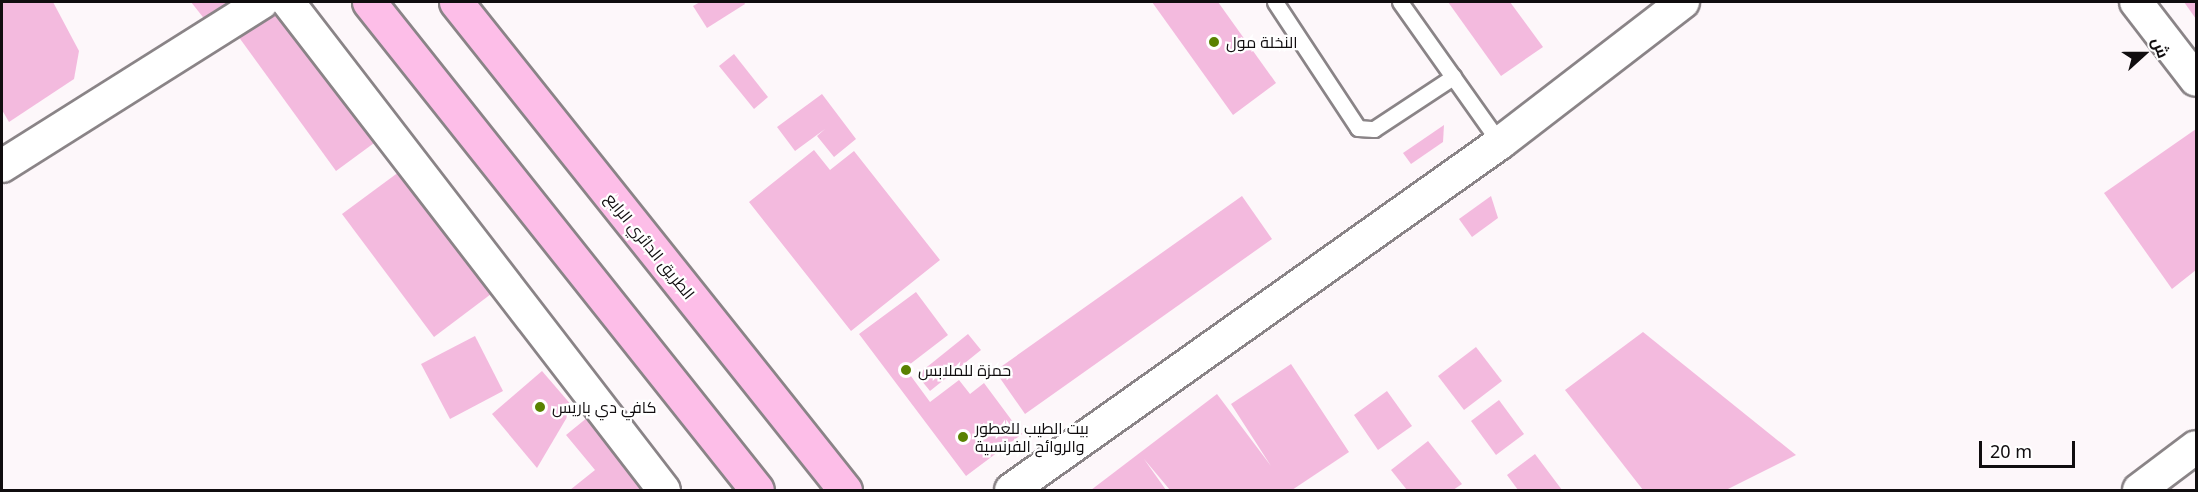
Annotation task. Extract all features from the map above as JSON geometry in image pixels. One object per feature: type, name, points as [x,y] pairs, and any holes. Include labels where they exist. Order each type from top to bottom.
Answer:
[{"type":"main road","points":[[369,2],[757,490]]},
{"type":"main road","name":"الطريق الدائري الرابع","points":[[456,2],[845,490]]},
{"type":"street","points":[[2,166],[262,2]]},
{"type":"street","points":[[288,2],[664,490]]},
{"type":"street","points":[[1011,490],[1500,143],[1683,2]]},
{"type":"street","points":[[2136,2],[2196,80]]},
{"type":"street","points":[[2145,489],[2196,447]]},
{"type":"lane","points":[[1275,2],[1358,128],[1374,129],[1453,77]]},
{"type":"lane","points":[[1400,2],[1500,143]]},
{"type":"building","points":[[2,2],[53,2],[79,51],[74,79],[9,122],[2,110]]},
{"type":"building","points":[[191,2],[226,2],[232,9],[210,26]]},
{"type":"building","points":[[700,2],[744,2],[745,4],[707,28],[693,6]]},
{"type":"building","name":"النخلة مول","points":[[1152,2],[1218,2],[1276,83],[1233,115]]},
{"type":"building","points":[[1448,2],[1510,2],[1543,47],[1501,76]]},
{"type":"building","points":[[2184,2],[2196,2],[2196,19]]},
{"type":"building","points":[[283,3],[385,135],[336,171],[238,36]]},
{"type":"building","points":[[734,54],[768,97],[754,109],[719,66]]},
{"type":"building","points":[[822,94],[856,139],[834,157],[817,136],[825,129],[795,151],[777,127]]},
{"type":"building","points":[[1444,125],[1443,142],[1411,164],[1403,153]]},
{"type":"building","points":[[2196,129],[2196,270],[2172,289],[2104,193]]},
{"type":"building","points":[[814,150],[830,170],[854,151],[940,260],[851,331],[749,202]]},
{"type":"building","points":[[407,166],[499,288],[434,337],[342,214]]},
{"type":"building","points":[[1242,196],[1272,239],[1025,414],[995,371]]},
{"type":"building","points":[[1491,196],[1498,218],[1472,237],[1459,219]]},
{"type":"building","points":[[916,292],[948,335],[905,368],[930,402],[959,380],[970,394],[984,383],[1022,434],[966,476],[859,334]]},
{"type":"building","points":[[1643,332],[1796,455],[1726,490],[1643,490],[1565,390]]},
{"type":"building","points":[[968,334],[981,350],[930,391],[917,375]]},
{"type":"building","points":[[475,336],[503,391],[450,419],[421,364]]},
{"type":"building","points":[[1476,347],[1502,381],[1464,410],[1438,376]]},
{"type":"building","points":[[1291,364],[1349,452],[1292,490],[1170,490],[1144,459],[1166,490],[1091,490],[1217,394],[1271,466],[1231,404]]},
{"type":"building","points":[[542,371],[573,407],[537,468],[492,414]]},
{"type":"building","points":[[1387,391],[1412,426],[1378,450],[1354,415]]},
{"type":"building","points":[[1499,400],[1524,434],[1496,455],[1471,421]]},
{"type":"building","points":[[588,417],[650,490],[570,490],[595,470],[566,435]]},
{"type":"building","points":[[1428,441],[1462,484],[1453,490],[1407,490],[1391,470]]},
{"type":"building","points":[[1535,454],[1562,490],[1518,490],[1507,475]]},
{"type":"place","name":"النخلة مول","points":[[1214,42]]},
{"type":"place","name":"حمزة للملابس","points":[[906,370]]},
{"type":"place","name":"كافي دي باريس","points":[[540,407]]},
{"type":"place","name":"بيت الطيب للعطور والروائح الفرنسية","points":[[963,437]]}]
